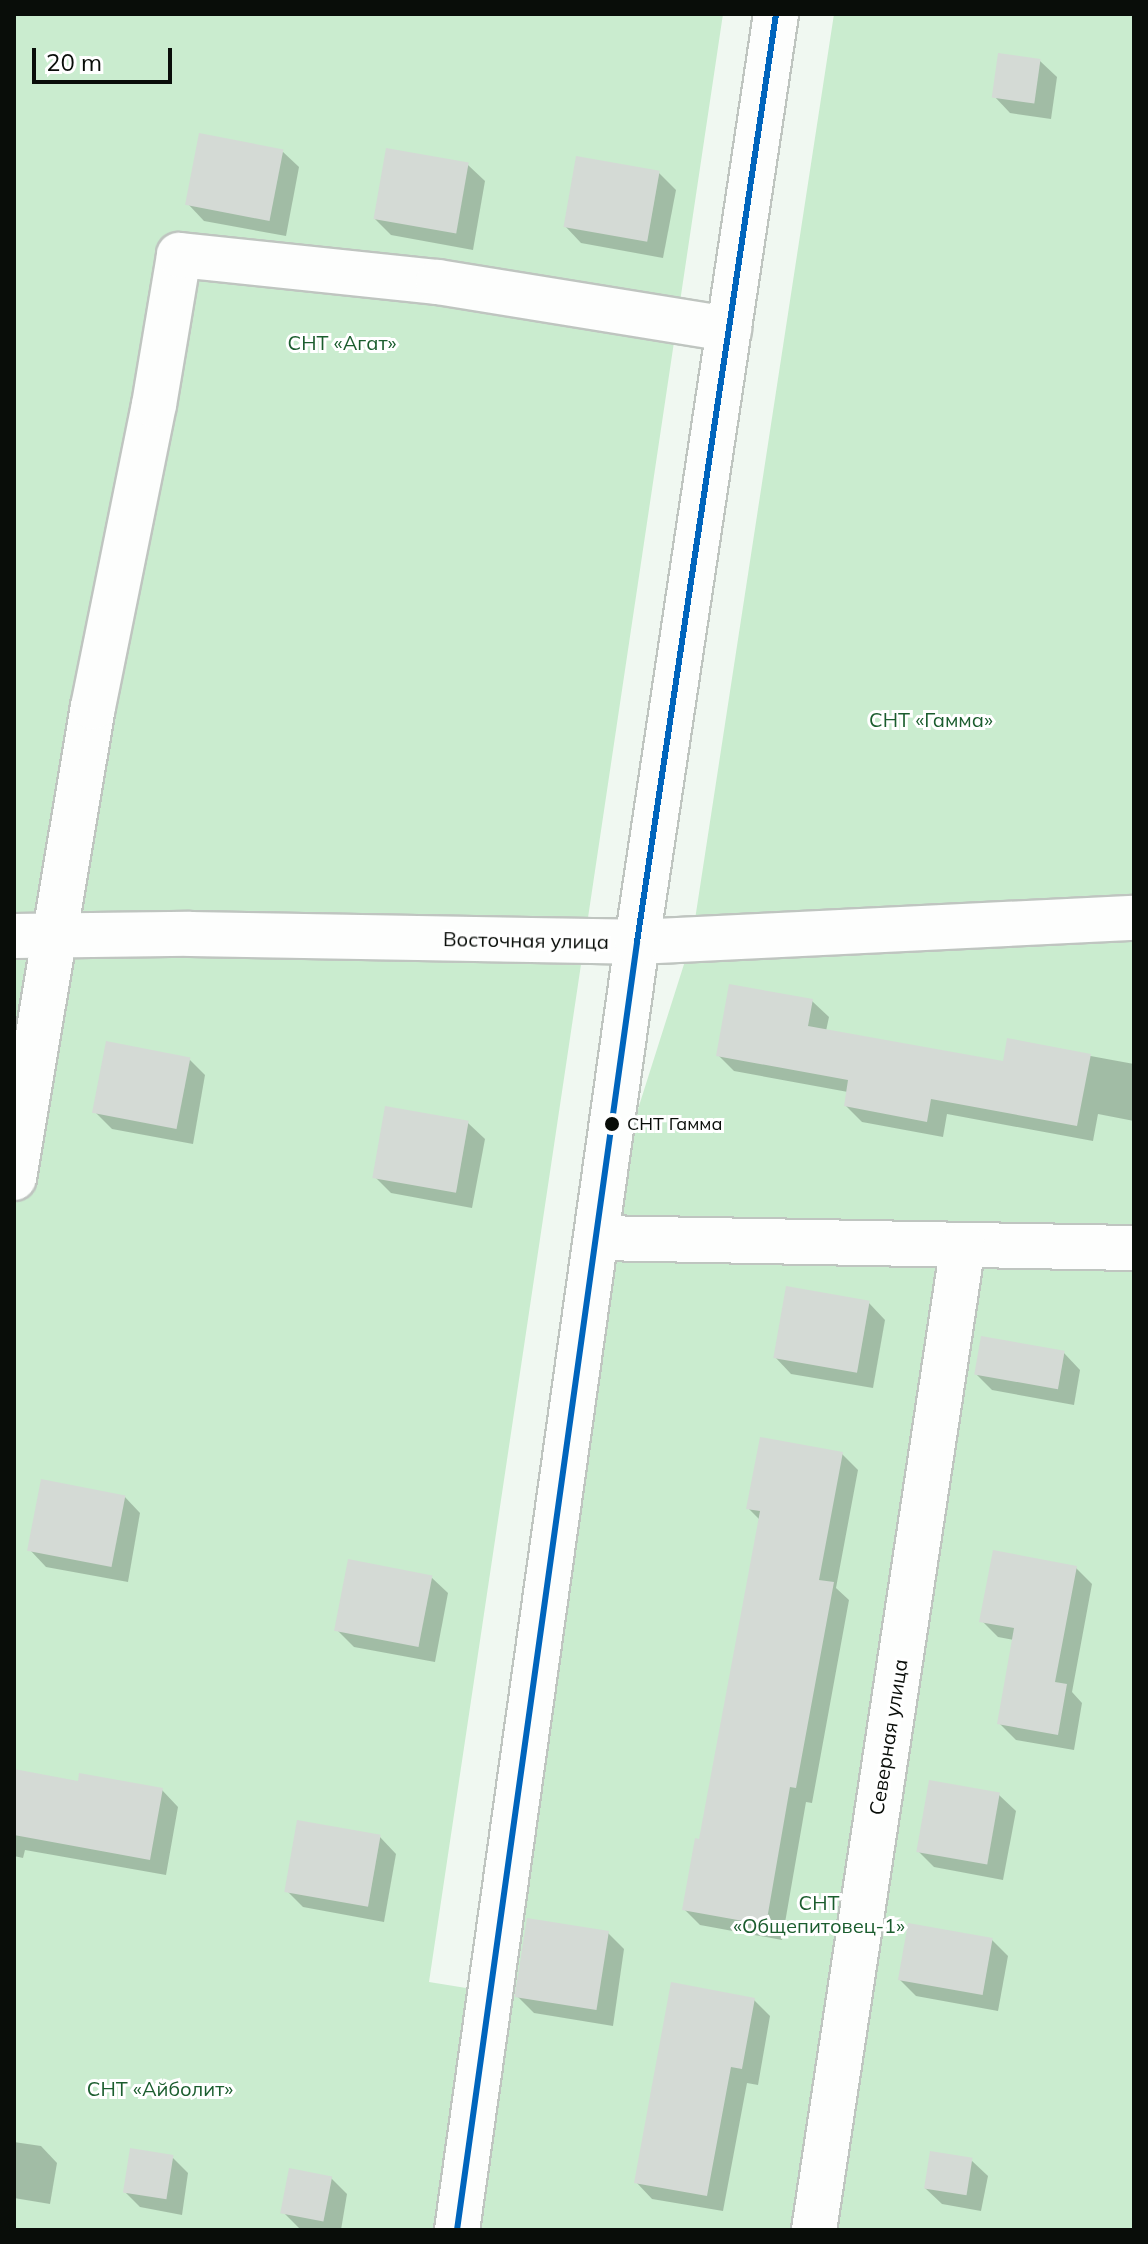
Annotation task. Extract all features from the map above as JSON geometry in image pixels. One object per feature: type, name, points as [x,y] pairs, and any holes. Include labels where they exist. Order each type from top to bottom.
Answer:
[{"type":"street","points":[[457,2230],[637,942],[776,14]]},
{"type":"street","points":[[14,1178],[33,935],[179,255],[438,282],[729,329]]},
{"type":"street","name":"Восточная улица","points":[[33,935],[190,934],[637,942],[1134,918]]},
{"type":"street","points":[[597,1238],[1134,1248]]},
{"type":"street","name":"Северная улица","points":[[814,2230],[963,1245]]},
{"type":"green space","points":[[14,14],[723,14],[429,1982],[491,1992],[597,1238],[692,939],[834,14],[1134,14],[1134,2230],[14,2230]]},
{"type":"building","points":[[998,53],[1041,59],[1034,104],[992,98]]},
{"type":"building","points":[[199,133],[283,149],[269,221],[185,205]]},
{"type":"building","points":[[386,148],[469,163],[456,233],[373,219]]},
{"type":"building","points":[[576,156],[660,171],[647,242],[563,227]]},
{"type":"building","points":[[729,984],[813,999],[808,1026],[1003,1061],[1007,1038],[1091,1054],[1077,1126],[931,1099],[927,1122],[844,1106],[848,1080],[716,1056]]},
{"type":"building","points":[[106,1041],[190,1057],[176,1129],[92,1113]]},
{"type":"building","points":[[385,1106],[469,1121],[456,1193],[372,1178]]},
{"type":"building","points":[[786,1286],[870,1301],[857,1373],[773,1358]]},
{"type":"building","points":[[981,1336],[1065,1351],[1058,1389],[974,1374]]},
{"type":"building","points":[[760,1437],[843,1452],[819,1580],[834,1582],[796,1788],[790,1787],[766,1925],[682,1910],[695,1838],[699,1839],[760,1511],[746,1509]]},
{"type":"building","points":[[41,1479],[125,1495],[111,1567],[27,1551]]},
{"type":"building","points":[[993,1550],[1077,1566],[1055,1682],[1067,1684],[1058,1735],[997,1724],[1014,1628],[979,1622]]},
{"type":"building","points":[[348,1559],[432,1575],[418,1647],[334,1631]]},
{"type":"building","points":[[14,1769],[78,1781],[79,1773],[163,1788],[150,1860],[14,1835]]},
{"type":"building","points":[[929,1780],[1000,1793],[987,1864],[916,1852]]},
{"type":"building","points":[[297,1820],[381,1835],[368,1907],[284,1892]]},
{"type":"building","points":[[527,1918],[609,1931],[596,2010],[514,1997]]},
{"type":"building","points":[[908,1923],[993,1938],[983,1995],[898,1980]]},
{"type":"building","points":[[671,1982],[755,1998],[742,2069],[731,2067],[707,2196],[634,2183]]},
{"type":"building","points":[[130,2148],[173,2155],[166,2199],[123,2192]]},
{"type":"building","points":[[930,2151],[972,2158],[967,2195],[924,2189]]},
{"type":"building","points":[[289,2168],[332,2176],[323,2222],[280,2213]]},
{"type":"transit line","points":[[457,2230],[637,942],[776,14]]},
{"type":"place","name":"СНТ Гамма","points":[[612,1124]]},
{"type":"park label","name":"СНТ «Агат»","points":[[342,342]]},
{"type":"park label","name":"СНТ «Гамма»","points":[[931,719]]},
{"type":"park label","name":"СНТ «Общепитовец-1»","points":[[819,1914]]},
{"type":"park label","name":"СНТ «Айболит»","points":[[160,2088]]}]
